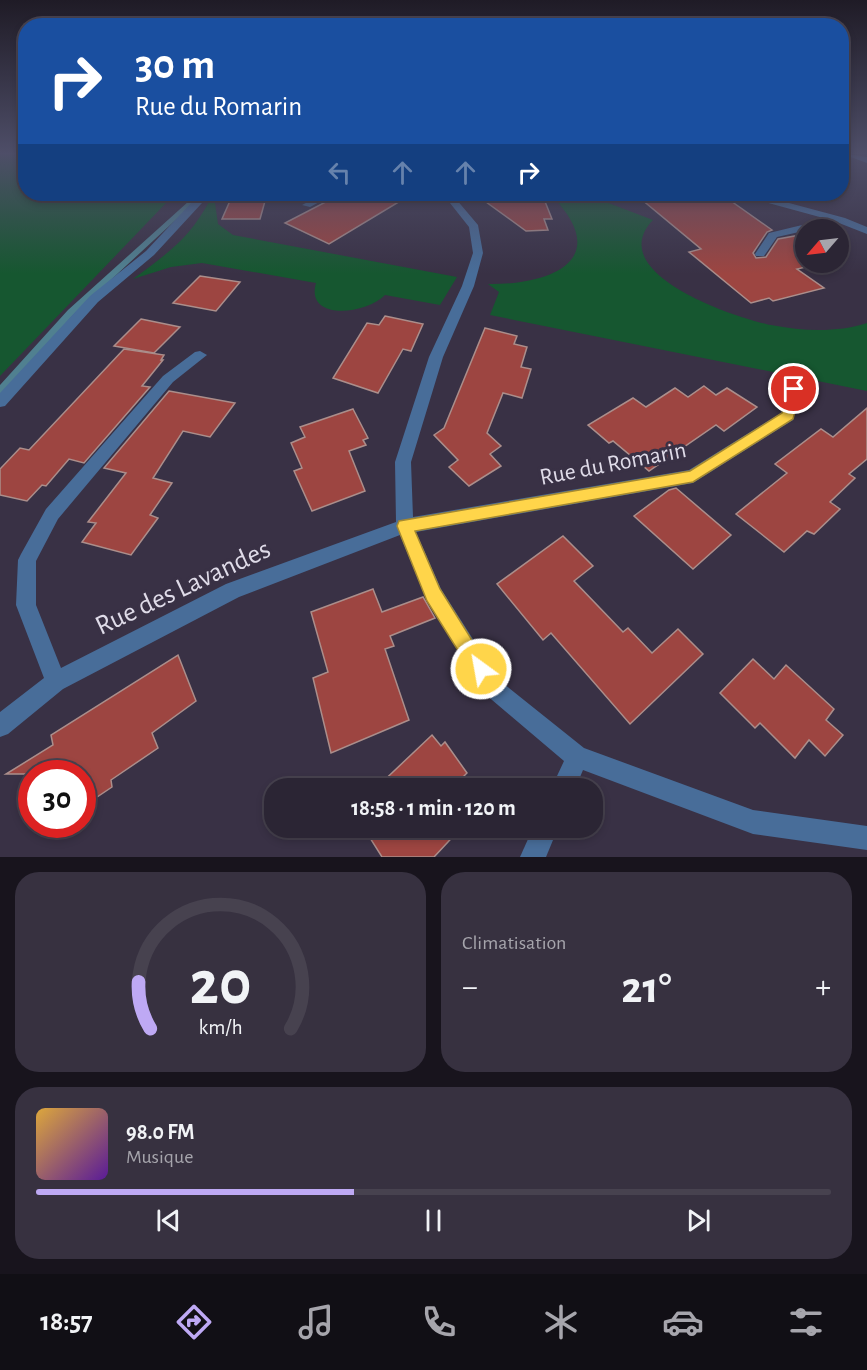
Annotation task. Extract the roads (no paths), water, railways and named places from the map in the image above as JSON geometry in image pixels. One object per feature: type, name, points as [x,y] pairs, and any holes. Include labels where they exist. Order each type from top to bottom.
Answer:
[{"type":"street","points":[[0,402],[94,299],[150,253],[199,201]]},
{"type":"street","points":[[307,205],[315,201]]},
{"type":"street","points":[[451,201],[459,207],[474,227],[478,253],[468,286],[436,357],[403,462],[405,526],[434,595],[492,687],[577,757],[753,822],[867,838]]},
{"type":"street","points":[[772,201],[837,219]]},
{"type":"street","points":[[849,223],[867,231]]},
{"type":"street","points":[[760,254],[773,235],[795,230]]},
{"type":"street","points":[[56,682],[26,604],[27,560],[52,514],[168,379],[200,355]]},
{"type":"street","name":"Rue du Romarin","points":[[405,526],[693,476],[788,416],[794,389]]},
{"type":"street","name":"Rue des Lavandes","points":[[0,726],[56,682],[233,590],[405,526]]},
{"type":"street","points":[[568,778],[577,757]]},
{"type":"street","points":[[533,857],[542,838]]},
{"type":"waterway","points":[[0,391],[71,312],[192,201]]}]
